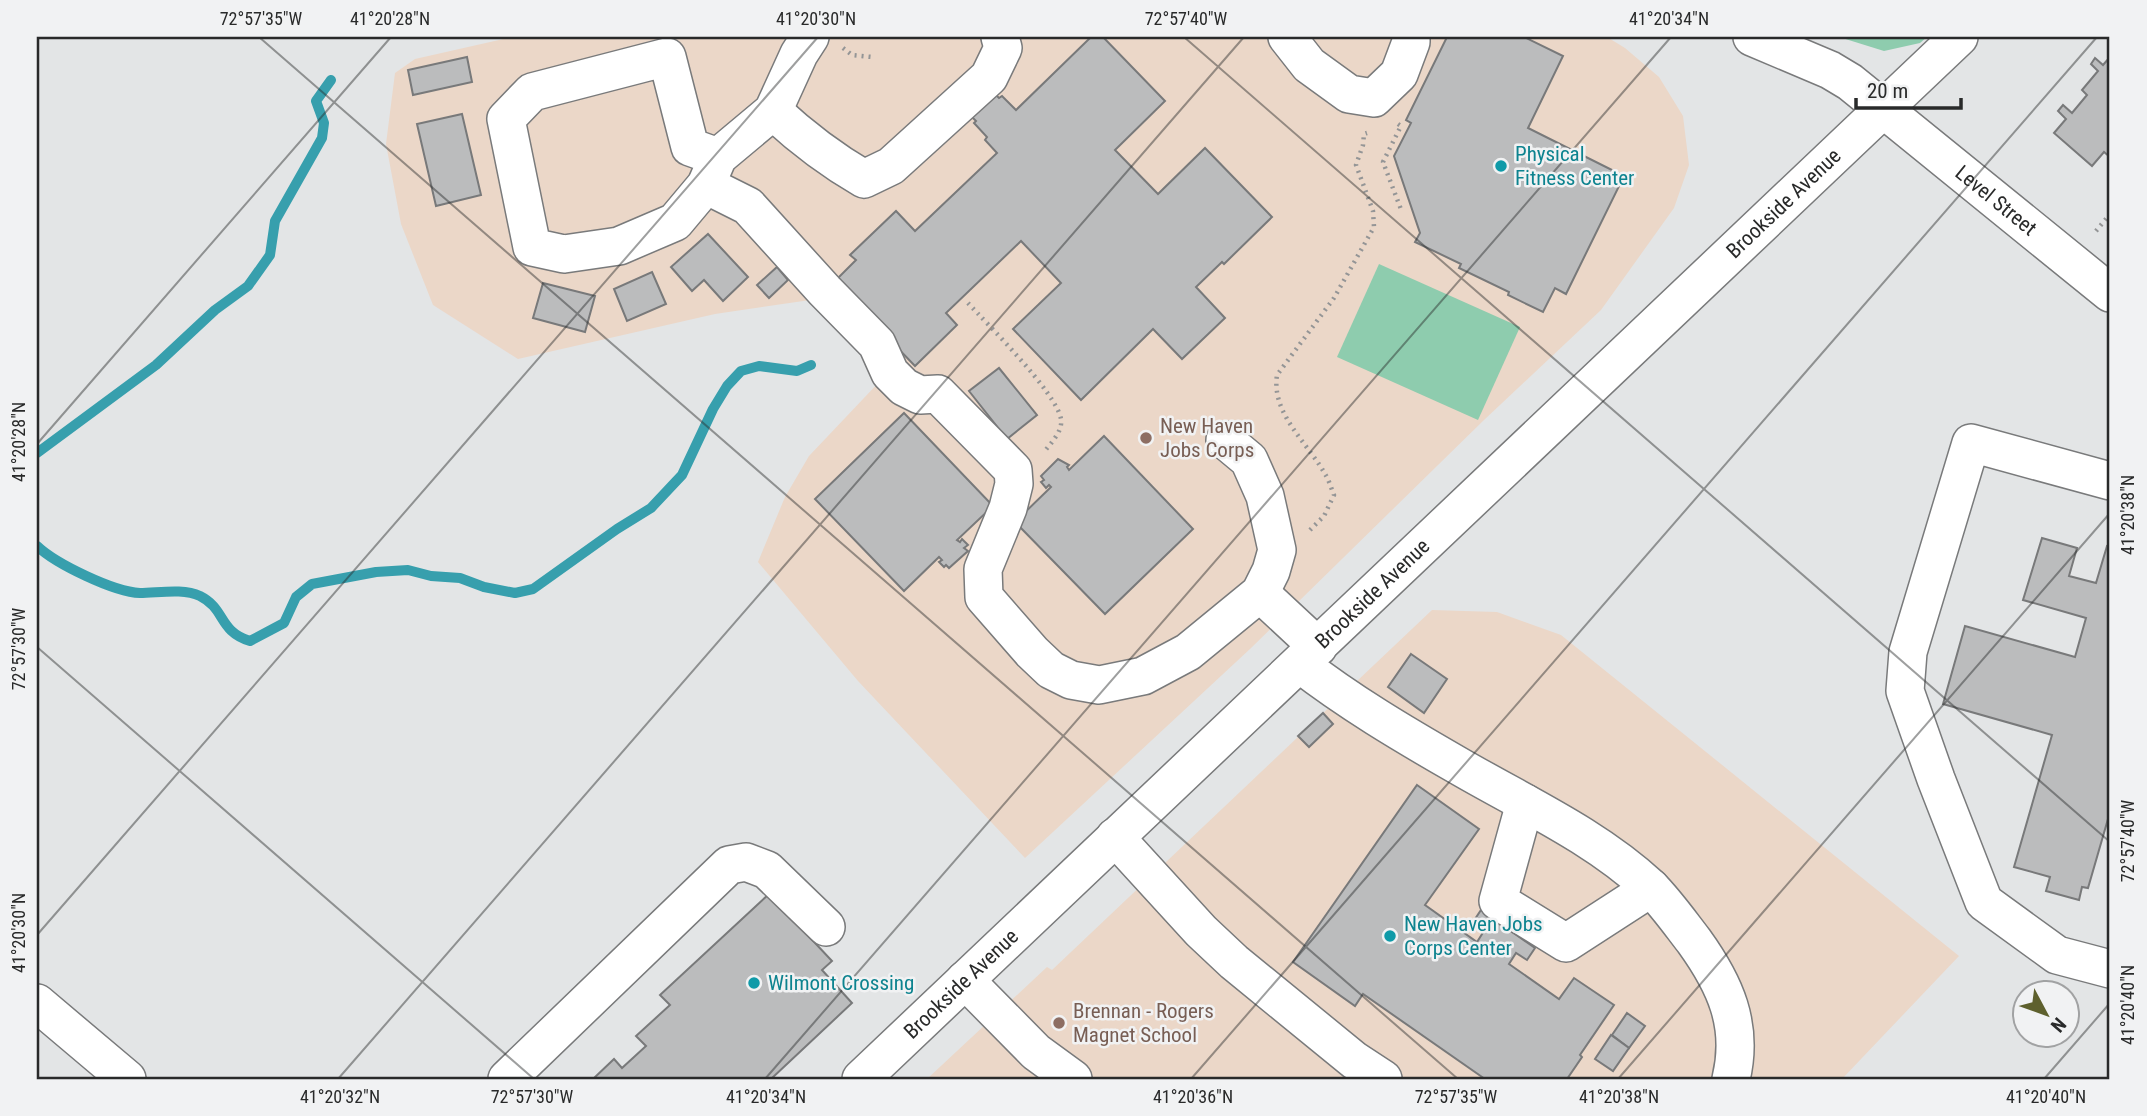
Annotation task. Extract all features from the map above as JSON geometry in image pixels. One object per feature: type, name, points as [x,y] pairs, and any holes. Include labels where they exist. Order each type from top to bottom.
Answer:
[{"type":"street","points":[[773,111],[835,162],[864,179],[891,166],[989,77],[1003,48],[1000,37]]},
{"type":"street","points":[[1287,37],[1308,65],[1349,94],[1374,98],[1399,74],[1411,37]]},
{"type":"street","name":"Level Street","points":[[1752,37],[1830,70],[1883,107],[2110,293]]},
{"type":"street","name":"Brookside Avenue","points":[[861,1079],[1959,37]]},
{"type":"street","points":[[823,40],[799,54],[773,111],[712,171],[675,222],[619,246],[564,254],[532,247],[506,119],[532,92],[667,57],[690,147],[712,171],[748,206],[877,344],[890,373],[904,387],[920,395],[938,394],[1013,470],[1014,484],[1008,508],[984,569],[984,597],[1032,652],[1051,670],[1071,680],[1099,685],[1143,677],[1188,652],[1260,593],[1271,572],[1277,550],[1265,496],[1250,460],[1225,440]]},
{"type":"street","points":[[2110,481],[1971,443],[1908,652],[1905,691],[1984,902],[2057,955],[2110,970]]},
{"type":"street","points":[[1260,593],[1334,690],[1590,841],[1651,888],[1714,968],[1727,997],[1734,1026],[1736,1052],[1731,1079]]},
{"type":"street","points":[[1525,803],[1498,901],[1566,943],[1651,888]]},
{"type":"street","points":[[1115,837],[1201,931],[1234,962],[1354,1060],[1383,1079]]},
{"type":"street","points":[[507,1079],[729,865],[746,862],[767,870],[826,928]]},
{"type":"street","points":[[965,980],[1035,1052],[1073,1079]]},
{"type":"street","points":[[37,1003],[127,1079]]},
{"type":"path","points":[[823,40],[852,55],[872,57]]},
{"type":"path","points":[[1388,125],[1395,123],[1401,126],[1383,162],[1402,212]]},
{"type":"path","points":[[1277,550],[1301,539],[1324,516],[1334,495],[1326,475],[1286,416],[1275,390],[1277,375],[1334,298],[1374,227],[1373,211],[1356,165],[1364,134],[1373,131]]},
{"type":"path","points":[[2096,231],[2110,214]]},
{"type":"path","points":[[968,303],[1038,380],[1057,408],[1061,420],[1058,434],[1040,457],[1013,470]]},
{"type":"shaded area","name":"New Haven Jobs Corps","points":[[512,37],[1607,37],[1625,48],[1659,77],[1683,116],[1689,165],[1674,208],[1601,310],[1484,420],[1250,649],[1025,858],[858,681],[758,562],[785,497],[809,456],[882,379],[817,299],[715,314],[518,359],[433,305],[401,224],[386,144],[395,73],[415,59]]},
{"type":"shaded area","points":[[1432,610],[1497,612],[1561,635],[1959,956],[1842,1079],[927,1079],[1047,967],[1052,970]]},
{"type":"green space","points":[[1839,37],[1927,37],[1920,43],[1884,51]]},
{"type":"green space","points":[[1379,264],[1520,327],[1478,420],[1337,357]]},
{"type":"building","points":[[1091,37],[1103,37],[1165,101],[1115,150],[1158,194],[1205,148],[1272,217],[1196,287],[1225,318],[1182,359],[1153,329],[1081,400],[1013,329],[1061,283],[1021,241],[946,313],[957,325],[915,366],[834,282],[856,260],[850,255],[896,211],[915,231],[997,153],[985,140],[987,137],[970,115],[994,93],[999,98],[1002,96],[1016,110]]},
{"type":"building","name":"Physical Fitness Center","points":[[1447,37],[1524,37],[1563,56],[1528,128],[1624,176],[1566,294],[1555,288],[1543,312],[1459,268],[1461,264],[1415,242],[1420,233],[1394,156],[1411,123],[1406,120]]},
{"type":"building","points":[[467,57],[472,82],[413,95],[408,70]]},
{"type":"building","points":[[2110,57],[2110,157],[2104,152],[2092,166],[2054,133],[2066,119],[2058,111],[2063,105],[2072,113],[2087,95],[2082,90],[2098,71],[2091,64],[2095,58],[2103,65]]},
{"type":"building","points":[[462,114],[481,195],[436,206],[417,124]]},
{"type":"building","points":[[708,234],[748,277],[723,301],[704,280],[692,291],[671,267]]},
{"type":"building","points":[[777,267],[788,280],[769,298],[757,285]]},
{"type":"building","points":[[652,272],[666,304],[627,321],[614,289]]},
{"type":"building","points":[[543,283],[595,296],[585,332],[533,318]]},
{"type":"building","points":[[999,368],[1037,415],[1007,439],[969,391]]},
{"type":"building","points":[[904,413],[993,506],[957,540],[960,542],[962,539],[968,545],[964,548],[968,551],[949,568],[939,562],[942,560],[939,557],[904,591],[815,499]]},
{"type":"building","points":[[1104,436],[1193,529],[1105,614],[1015,522],[1051,487],[1049,485],[1046,488],[1041,482],[1044,480],[1041,476],[1058,459],[1069,465],[1069,470]]},
{"type":"building","points":[[2042,538],[2077,548],[2069,576],[2096,583],[2107,546],[2110,547],[2110,812],[2088,888],[2082,887],[2079,900],[2046,891],[2050,877],[2014,867],[2052,735],[1943,704],[1965,626],[2075,657],[2086,618],[2023,600]]},
{"type":"building","points":[[1411,654],[1447,679],[1424,713],[1388,687]]},
{"type":"building","points":[[1323,713],[1333,724],[1309,747],[1298,736]]},
{"type":"building","name":"New Haven Jobs Corps Center","points":[[1417,785],[1479,829],[1425,905],[1477,942],[1484,931],[1473,922],[1481,910],[1535,948],[1527,960],[1516,953],[1509,964],[1559,999],[1574,978],[1614,1005],[1567,1079],[1485,1079],[1363,994],[1355,1006],[1293,962]]},
{"type":"building","name":"Wilmont Crossing","points":[[769,894],[832,961],[822,970],[852,1003],[771,1079],[593,1079],[614,1059],[622,1068],[646,1046],[636,1036],[670,1005],[660,995]]},
{"type":"building","points":[[1627,1013],[1645,1026],[1629,1048],[1612,1035]]},
{"type":"building","points":[[1611,1035],[1629,1048],[1613,1071],[1595,1059]]},
{"type":"waterway","points":[[37,453],[156,365],[215,310],[248,286],[270,255],[275,221],[322,138],[324,123],[316,101],[331,80]]},
{"type":"waterway","points":[[37,546],[71,569],[116,588],[140,593],[178,592],[200,596],[214,607],[232,632],[250,641],[284,623],[296,597],[312,584],[376,572],[408,570],[431,576],[460,578],[484,587],[515,593],[533,589],[651,508],[682,475],[713,409],[727,386],[741,371],[759,366],[797,371],[811,365]]},
{"type":"place","name":"Physical Fitness Center","points":[[1501,166]]},
{"type":"place","name":"New Haven Jobs Corps","points":[[1146,438]]},
{"type":"place","name":"New Haven Jobs Corps Center","points":[[1390,936]]},
{"type":"place","name":"Wilmont Crossing","points":[[754,983]]},
{"type":"place","name":"Brennan - Rogers Magnet School","points":[[1059,1023]]}]
